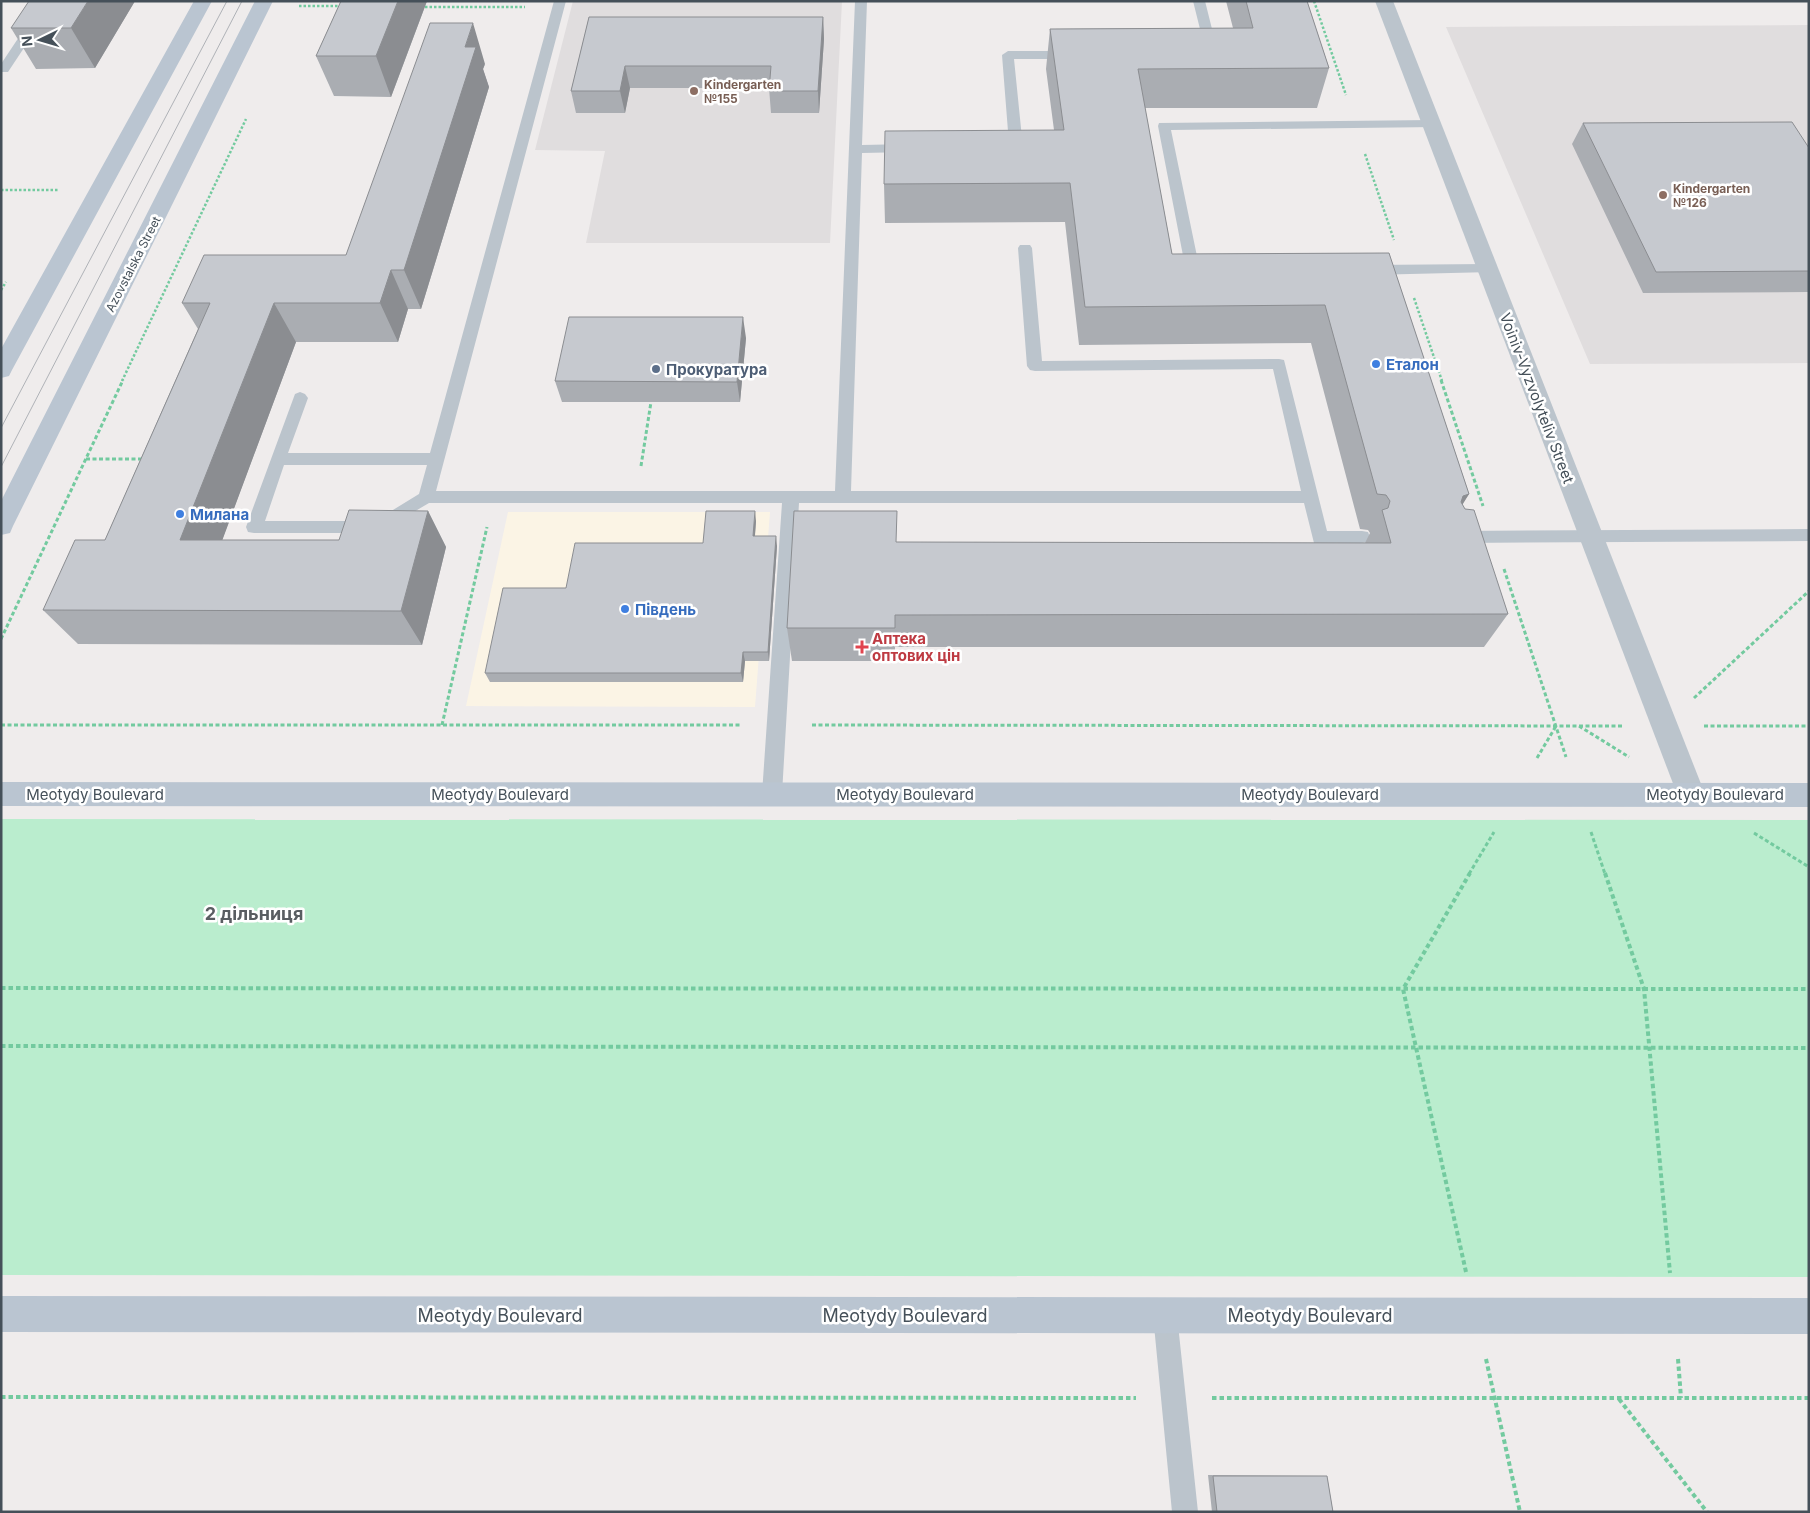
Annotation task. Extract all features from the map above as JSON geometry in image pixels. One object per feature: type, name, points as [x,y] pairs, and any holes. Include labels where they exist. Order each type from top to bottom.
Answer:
[{"type":"street","points":[[1,370],[203,1]]},
{"type":"street","name":"Azovstalska Street","points":[[1,526],[264,1]]},
{"type":"street","name":"Voiniv-Vyzvolyteliv Street","points":[[1384,1],[1691,794]]},
{"type":"street","name":"Meotydy Boulevard","points":[[1,794],[1809,794]]},
{"type":"street","name":"Meotydy Boulevard","points":[[1,1314],[1809,1316]]},
{"type":"lane","points":[[4,69],[49,1]]},
{"type":"lane","points":[[843,497],[861,1]]},
{"type":"lane","points":[[1199,1],[1212,54],[1203,54]]},
{"type":"lane","points":[[426,497],[559,4]]},
{"type":"lane","points":[[996,148],[1016,148],[1008,55],[1083,55]]},
{"type":"lane","points":[[1212,271],[1193,271],[1164,126],[1432,124]]},
{"type":"lane","points":[[856,149],[926,148]]},
{"type":"lane","points":[[1025,248],[1035,366],[1278,364],[1320,538],[1362,537]]},
{"type":"lane","points":[[1356,270],[1487,270]]},
{"type":"lane","points":[[300,398],[254,527],[378,527],[426,497],[1310,498]]},
{"type":"lane","points":[[278,459],[436,459]]},
{"type":"lane","points":[[772,794],[791,497]]},
{"type":"lane","points":[[1450,537],[1809,535]]},
{"type":"lane","points":[[1165,1315],[1185,1512]]},
{"type":"path","points":[[301,1],[299,6],[344,6]]},
{"type":"path","points":[[1314,1],[1556,726],[1403,990],[1520,1512]]},
{"type":"path","points":[[425,6],[559,4]]},
{"type":"path","points":[[1,639],[249,112]]},
{"type":"path","points":[[1,190],[58,190]]},
{"type":"path","points":[[636,497],[651,402]]},
{"type":"path","points":[[86,459],[146,459]]},
{"type":"path","points":[[442,725],[494,497]]},
{"type":"path","points":[[1664,726],[1809,591]]},
{"type":"path","points":[[1,725],[1809,726]]},
{"type":"path","points":[[1579,794],[1644,989],[1681,1398]]},
{"type":"path","points":[[1,988],[1809,989]]},
{"type":"path","points":[[1,1046],[1809,1048]]},
{"type":"path","points":[[1,1397],[1809,1398]]},
{"type":"path","points":[[1618,1399],[1706,1512]]},
{"type":"shaded area","name":"Kindergarten №155","points":[[573,1],[842,1],[830,243],[586,243],[605,151],[535,150]]},
{"type":"shaded area","name":"Kindergarten №126","points":[[1809,25],[1809,363],[1590,364],[1446,27]]},
{"type":"shaded area","name":"Південь","points":[[508,512],[770,512],[755,707],[466,706]]},
{"type":"green space","points":[[1,819],[1809,820],[1809,1277],[1,1275]]},
{"type":"building","points":[[29,1],[88,1],[71,28],[11,28]]},
{"type":"building","points":[[341,1],[398,1],[376,56],[316,56]]},
{"type":"building","points":[[1246,1],[1307,1],[1329,68],[1138,69],[1172,254],[1389,253],[1469,494],[1463,496],[1461,502],[1465,509],[1474,510],[1508,614],[895,615],[895,628],[787,628],[794,511],[897,511],[896,542],[1391,543],[1382,510],[1388,508],[1390,501],[1386,495],[1377,494],[1325,305],[1085,307],[1070,183],[884,184],[885,131],[1064,130],[1050,29],[1253,28]]},
{"type":"building","points":[[589,17],[823,17],[818,91],[769,91],[771,66],[625,66],[620,91],[571,91]]},
{"type":"building","points":[[430,23],[473,23],[465,47],[476,47],[404,270],[391,270],[380,303],[274,303],[180,540],[339,540],[349,510],[428,511],[401,611],[43,610],[75,540],[105,540],[210,303],[182,303],[204,255],[346,255]]},
{"type":"building","points":[[1792,122],[1809,148],[1809,271],[1656,272],[1583,123]]},
{"type":"building","points":[[569,317],[743,317],[737,382],[555,381]]},
{"type":"building","name":"Південь","points":[[706,511],[755,511],[753,536],[776,536],[768,652],[743,652],[741,673],[485,673],[503,588],[566,588],[575,543],[703,543]]},
{"type":"building","points":[[1213,1476],[1327,1476],[1333,1512],[1217,1512]]},
{"type":"tram line","points":[[1,428],[227,1]]},
{"type":"tram line","points":[[1,467],[242,1]]},
{"type":"place","name":"Kindergarten №155","points":[[694,91]]},
{"type":"place","name":"Kindergarten №126","points":[[1663,195]]},
{"type":"place","name":"Еталон","points":[[1376,364]]},
{"type":"place","name":"Прокуратура","points":[[656,369]]},
{"type":"place","name":"Милана","points":[[180,514]]},
{"type":"place","name":"Південь","points":[[625,609]]},
{"type":"place","name":"Аптека оптових цін","points":[[862,647]]},
{"type":"district","name":"2 дільниця","points":[[254,913]]}]
